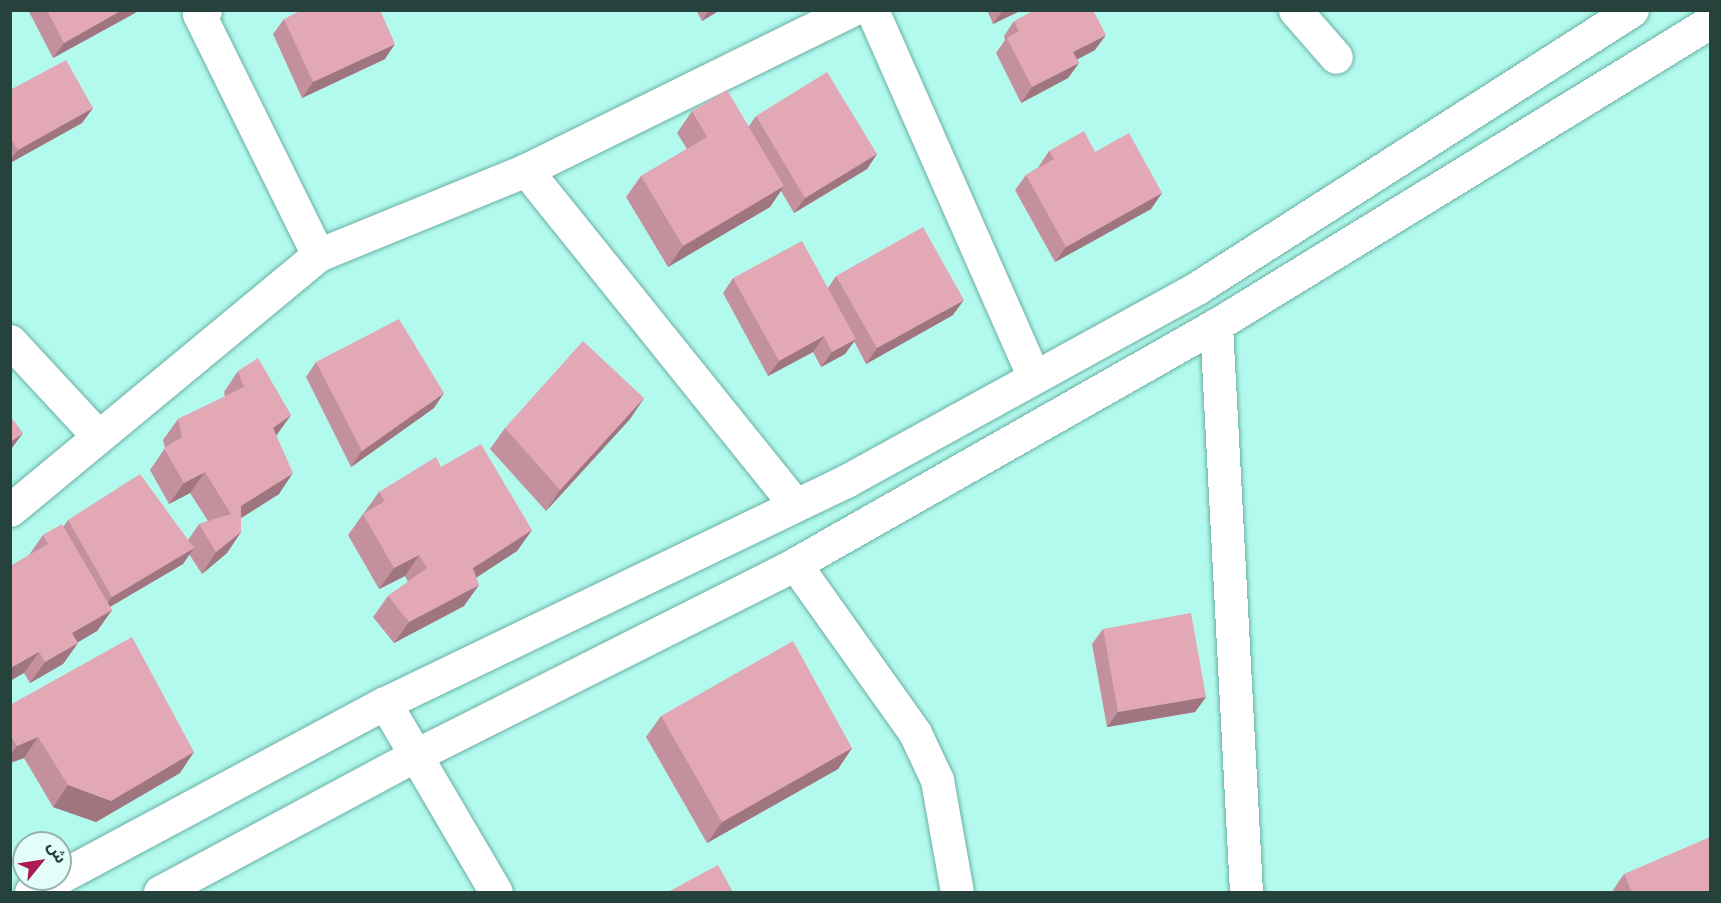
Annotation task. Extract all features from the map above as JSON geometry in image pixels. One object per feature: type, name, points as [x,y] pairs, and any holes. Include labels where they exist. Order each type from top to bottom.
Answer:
[{"type":"street","points":[[10,510],[318,255],[526,170],[851,10]]},
{"type":"street","points":[[873,10],[1034,377]]},
{"type":"street","points":[[1295,10],[1336,57]]},
{"type":"street","points":[[72,871],[385,704],[795,504],[1197,288],[1632,10]]},
{"type":"street","points":[[200,12],[318,255]]},
{"type":"street","points":[[160,892],[416,755],[795,564],[1216,325],[1710,22]]},
{"type":"street","points":[[526,170],[795,504]]},
{"type":"street","points":[[1216,325],[1246,892]]},
{"type":"street","points":[[10,341],[98,436]]},
{"type":"street","points":[[795,564],[915,733],[938,780],[957,892]]},
{"type":"street","points":[[385,704],[496,892]]},
{"type":"building","points":[[47,10],[122,10],[64,43]]},
{"type":"building","points":[[302,10],[380,10],[395,44],[313,82],[284,19]]},
{"type":"building","points":[[1035,10],[1093,10],[1106,35],[1073,52],[1079,63],[1032,87],[1007,38],[1019,31],[1014,21]]},
{"type":"building","points":[[66,60],[93,108],[18,150],[10,137],[10,90]]},
{"type":"building","points":[[827,72],[877,154],[805,198],[756,116]]},
{"type":"building","points":[[727,90],[784,186],[683,246],[641,176],[707,137],[692,111]]},
{"type":"building","points":[[1084,131],[1095,152],[1129,133],[1162,193],[1066,247],[1026,175],[1054,159],[1049,151]]},
{"type":"building","points":[[923,227],[964,300],[877,348],[836,276]]},
{"type":"building","points":[[802,241],[856,339],[832,352],[824,336],[779,361],[733,278]]},
{"type":"building","points":[[399,319],[444,393],[362,451],[316,362]]},
{"type":"building","points":[[583,341],[644,398],[560,490],[505,428]]},
{"type":"building","points":[[258,358],[291,415],[273,428],[293,473],[241,506],[241,532],[216,552],[199,524],[231,514],[205,472],[184,483],[164,448],[182,437],[178,419],[244,387],[238,371]]},
{"type":"building","points":[[10,416],[23,433],[10,442]]},
{"type":"building","points":[[481,444],[532,530],[473,568],[479,585],[409,622],[388,596],[427,568],[419,555],[394,568],[363,514],[385,501],[379,492],[436,457],[441,467]]},
{"type":"building","points":[[140,474],[194,548],[112,597],[68,520]]},
{"type":"building","points":[[62,524],[112,610],[72,633],[78,643],[45,662],[39,652],[10,668],[10,566],[48,544],[43,535]]},
{"type":"building","points":[[1191,613],[1206,697],[1118,712],[1103,629]]},
{"type":"building","points":[[132,637],[194,752],[111,801],[68,785],[38,737],[17,746],[10,734],[10,705]]},
{"type":"building","points":[[793,641],[852,748],[722,822],[661,716]]},
{"type":"building","points":[[1710,837],[1710,892],[1632,892],[1624,874]]},
{"type":"building","points":[[718,865],[733,892],[668,892]]}]
